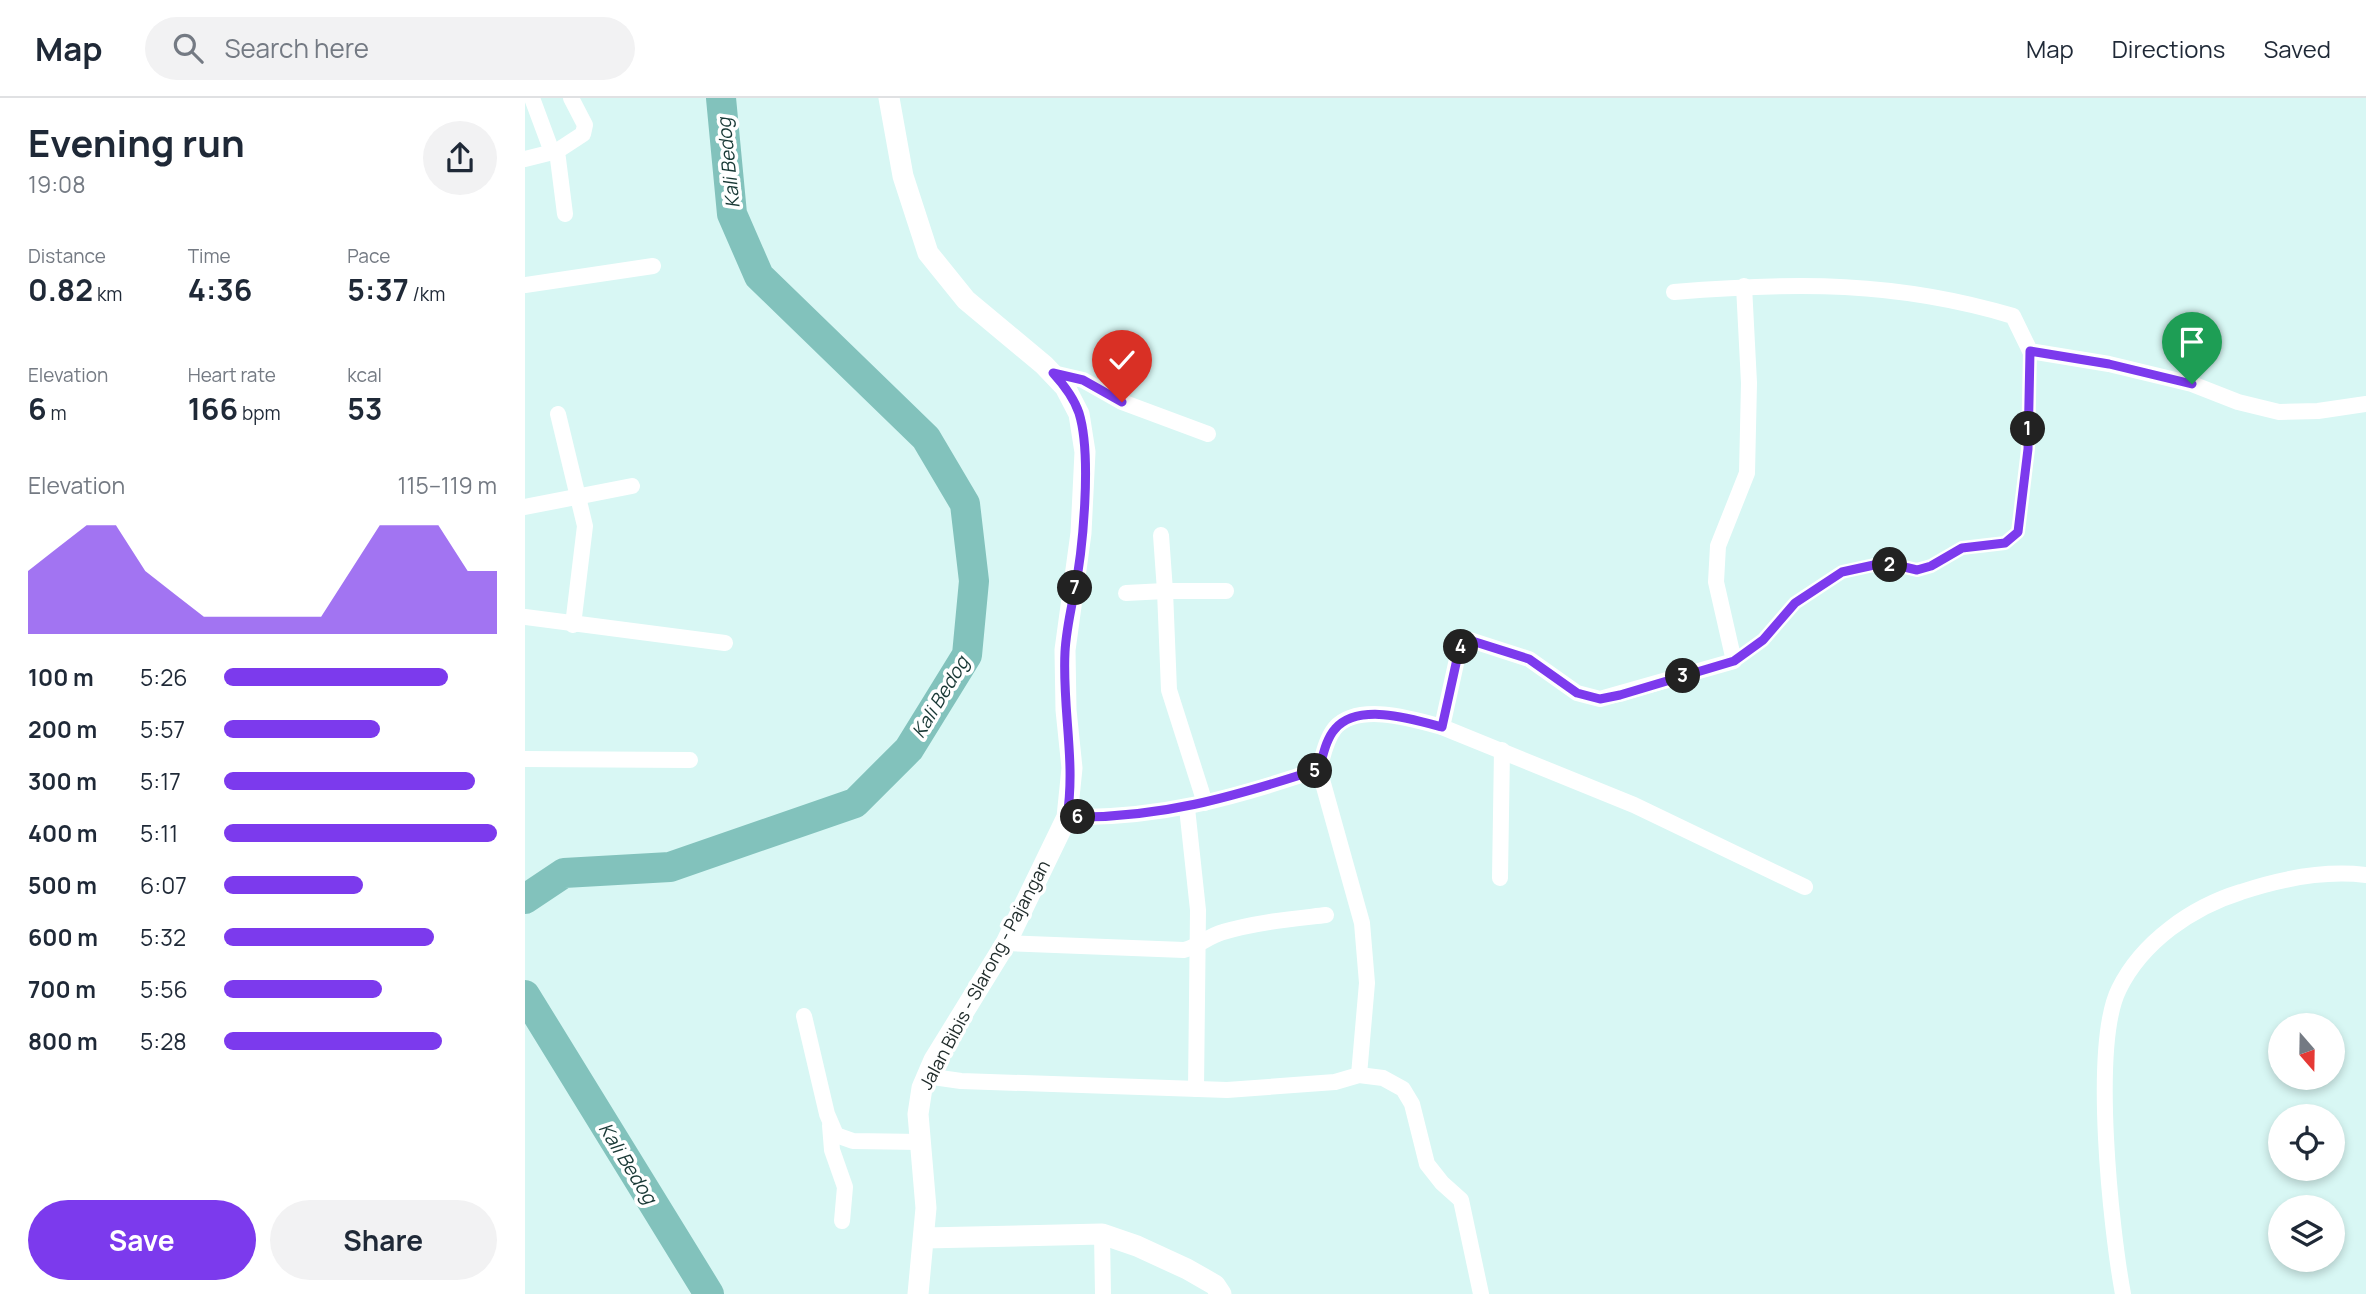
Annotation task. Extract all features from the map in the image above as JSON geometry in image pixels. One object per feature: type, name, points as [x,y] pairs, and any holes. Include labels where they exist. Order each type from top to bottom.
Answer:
[{"type":"main road","name":"Jalan Bibis - Slarong - Pajangan","points":[[889,98],[903,176],[927,253],[966,300],[1053,373],[1065,387],[1079,414],[1084,452],[1081,533],[1065,650],[1066,710],[1072,768],[1067,817],[1006,943],[926,1076],[918,1103],[926,1181],[918,1294]]},
{"type":"main road","points":[[924,1238],[1102,1234],[1137,1245],[1187,1269],[1215,1285],[1221,1294]]},
{"type":"street","points":[[532,98],[554,152],[565,214]]},
{"type":"street","points":[[525,159],[554,152],[585,130],[585,121],[571,98]]},
{"type":"street","points":[[525,285],[653,266]]},
{"type":"street","points":[[1674,292],[1744,286],[1898,290],[1958,300],[2013,316],[2030,351],[2109,364],[2192,384],[2238,402],[2279,412],[2318,411],[2366,404]]},
{"type":"street","points":[[1442,727],[1459,650],[1469,640],[1529,659],[1577,693],[1600,699],[1734,661],[1716,582],[1718,546],[1747,473],[1749,383],[1744,286]]},
{"type":"street","points":[[1053,373],[1083,380],[1122,402],[1208,434]]},
{"type":"street","points":[[558,414],[578,495],[585,541],[573,625]]},
{"type":"street","points":[[525,507],[632,486]]},
{"type":"street","points":[[1161,535],[1170,690],[1205,803]]},
{"type":"street","points":[[1126,593],[1226,591]]},
{"type":"street","points":[[525,617],[725,643]]},
{"type":"street","points":[[1359,1075],[1367,983],[1362,923],[1319,769],[1329,738],[1336,727],[1348,719],[1377,715],[1442,727],[1634,805],[1805,887]]},
{"type":"street","points":[[1500,878],[1502,750]]},
{"type":"street","points":[[525,759],[690,761]]},
{"type":"street","points":[[1067,817],[1138,816],[1187,808],[1319,769]]},
{"type":"street","points":[[1187,808],[1198,910],[1196,1089]]},
{"type":"street","points":[[2123,1294],[2110,1196],[2107,1079],[2112,1010],[2129,972],[2159,939],[2184,919],[2223,897],[2298,878],[2350,873],[2366,875]]},
{"type":"street","points":[[1006,943],[1184,950],[1196,946],[1206,937],[1236,928],[1326,915]]},
{"type":"street","points":[[804,1016],[830,1125],[832,1150],[845,1187],[842,1221]]},
{"type":"street","points":[[926,1076],[961,1081],[1227,1090],[1335,1082],[1359,1075],[1384,1078],[1403,1090],[1412,1104],[1427,1164],[1442,1184],[1461,1200],[1481,1294]]},
{"type":"street","points":[[830,1125],[839,1137],[853,1141],[921,1142]]},
{"type":"street","points":[[1102,1234],[1104,1294]]},
{"type":"lane","points":[[1734,661],[1763,640],[1795,603],[1842,572],[1874,565],[1896,565],[1917,570],[1931,566],[1962,548],[2005,543],[2013,539],[2018,532],[2028,449],[2030,351]]},
{"type":"waterway","name":"Kali Bedog","points":[[525,899],[564,873],[670,867],[855,803],[909,749],[967,655],[974,581],[965,504],[926,438],[759,276],[732,214],[721,98]]},
{"type":"waterway","name":"Kali Bedog","points":[[525,995],[709,1294]]},
{"type":"route","points":[[1122,402],[1083,380],[1053,373],[1074,402],[1084,439],[1081,533],[1065,650],[1064,684],[1072,768],[1067,817],[1107,818],[1176,811],[1319,769],[1329,738],[1336,727],[1348,719],[1377,715],[1442,727],[1459,650],[1469,640],[1480,641],[1529,659],[1577,693],[1600,699],[1734,661],[1763,640],[1795,603],[1842,572],[1874,565],[1896,565],[1917,570],[1931,566],[1962,548],[2005,543],[2013,539],[2018,532],[2028,449],[2030,351],[2109,364],[2192,384]]}]
